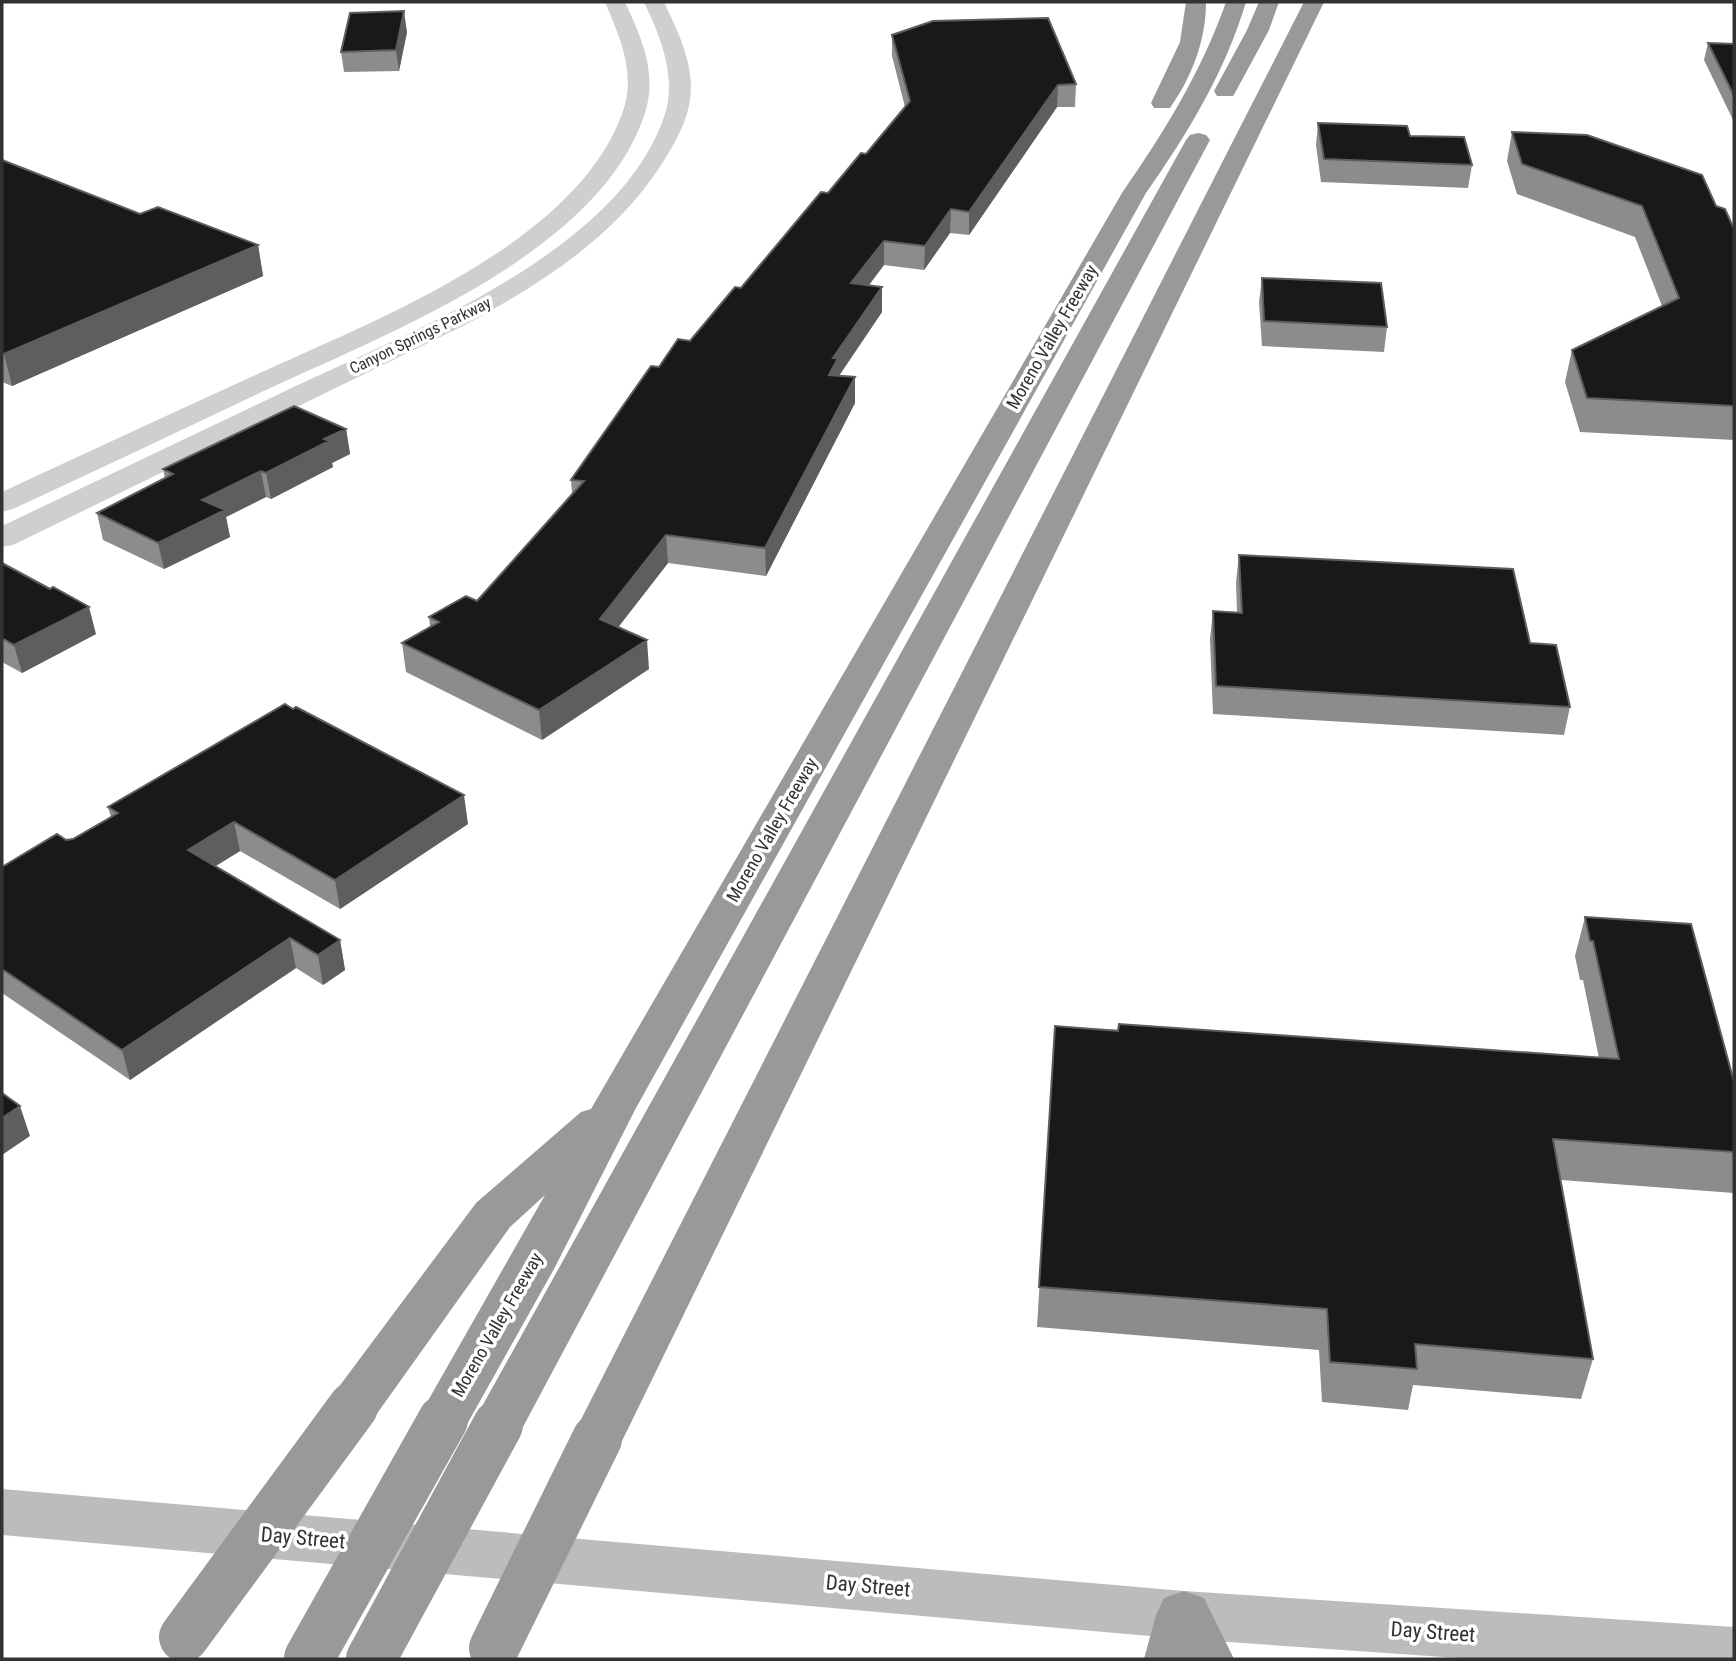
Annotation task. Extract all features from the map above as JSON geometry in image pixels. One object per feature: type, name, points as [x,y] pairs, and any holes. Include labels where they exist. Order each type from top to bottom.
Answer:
[{"type":"highway","points":[[1151,124],[1190,47],[1195,27],[1196,2]]},
{"type":"highway","name":"Moreno Valley Freeway","points":[[309,1659],[530,1269],[614,1108],[1134,193],[1166,150],[1204,82],[1236,2]]},
{"type":"highway","points":[[371,1659],[1253,39],[1302,3]]},
{"type":"highway","points":[[491,1654],[1302,3]]},
{"type":"highway","points":[[1134,193],[1138,147]]},
{"type":"highway","points":[[176,1648],[493,1215],[614,1108]]},
{"type":"main road","name":"Day Street","points":[[2,1512],[1187,1644],[1734,1652]]},
{"type":"street","name":"Canyon Springs Parkway","points":[[2,503],[419,309],[445,295],[548,226],[573,204],[617,151],[632,118],[639,72],[615,2]]},
{"type":"street","name":"Canyon Springs Parkway","points":[[5,532],[456,319],[506,293],[574,248],[618,209],[650,171],[677,113],[680,82],[654,2]]},
{"type":"building","points":[[404,11],[396,50],[341,52],[350,13]]},
{"type":"building","points":[[1048,18],[1076,84],[1058,85],[969,212],[951,209],[925,246],[884,241],[851,283],[882,287],[833,358],[838,358],[829,375],[855,377],[765,548],[666,535],[600,619],[647,640],[539,710],[402,643],[439,622],[429,617],[466,596],[477,601],[584,481],[571,480],[651,366],[659,367],[678,339],[690,341],[735,287],[741,288],[821,192],[828,193],[861,153],[866,154],[910,101],[892,35],[933,21]]},
{"type":"building","points":[[1708,43],[1734,44],[1734,96]]},
{"type":"building","points":[[1318,123],[1407,126],[1410,136],[1464,137],[1472,165],[1324,159]]},
{"type":"building","points":[[1512,132],[1587,135],[1702,175],[1716,206],[1725,209],[1734,229],[1734,406],[1587,398],[1572,350],[1679,298],[1642,206],[1522,164]]},
{"type":"building","points":[[2,160],[140,214],[158,207],[258,245],[4,354]]},
{"type":"building","points":[[1262,278],[1381,283],[1387,327],[1264,321]]},
{"type":"building","points":[[294,406],[346,429],[324,439],[329,441],[266,473],[261,471],[202,500],[225,510],[158,543],[97,513],[173,474],[163,469]]},
{"type":"building","points":[[1239,555],[1513,569],[1530,643],[1556,645],[1570,707],[1216,686],[1213,611],[1242,613]]},
{"type":"building","points":[[2,563],[89,607],[14,645],[2,638]]},
{"type":"building","points":[[285,704],[293,709],[296,707],[464,795],[335,880],[234,822],[188,850],[340,940],[318,955],[290,938],[122,1050],[2,969],[2,867],[57,834],[66,840],[73,839],[118,813],[108,807]]},
{"type":"building","points":[[1585,917],[1691,924],[1734,1082],[1734,1152],[1553,1139],[1593,1359],[1415,1344],[1417,1369],[1330,1362],[1327,1309],[1039,1287],[1055,1026],[1118,1031],[1119,1024],[1619,1059],[1593,941],[1590,941]]},
{"type":"building","points":[[2,1093],[20,1106],[2,1118]]}]
